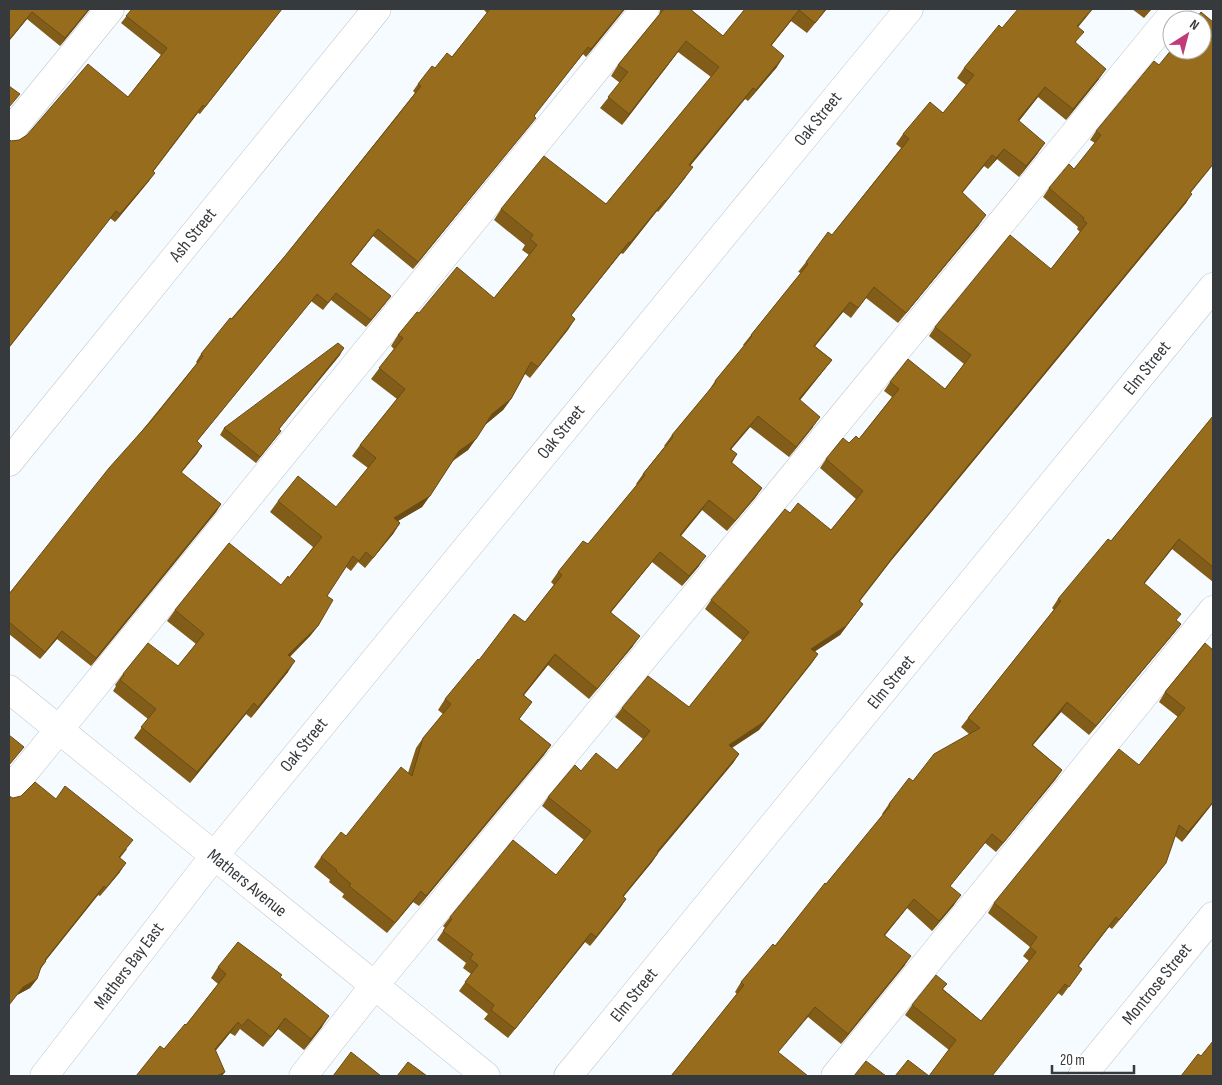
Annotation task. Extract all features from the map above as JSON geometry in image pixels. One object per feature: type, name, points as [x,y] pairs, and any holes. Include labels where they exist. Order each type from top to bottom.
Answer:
[{"type":"street","points":[[9,133],[110,9]]},
{"type":"street","name":"Ash Street","points":[[9,462],[377,9]]},
{"type":"street","points":[[9,791],[644,9]]},
{"type":"street","name":"Oak Street","points":[[214,856],[909,9]]},
{"type":"street","points":[[303,1076],[374,986],[1177,9]]},
{"type":"street","name":"Elm Street","points":[[568,1076],[1213,288]]},
{"type":"street","points":[[835,1076],[1213,610]]},
{"type":"street","name":"Mathers Avenue","points":[[9,689],[486,1076]]},
{"type":"street","name":"Mathers Bay East","points":[[44,1076],[214,856]]},
{"type":"street","name":"Montrose Street","points":[[1082,1076],[1213,916]]},
{"type":"building","points":[[9,9],[89,9],[65,38],[32,12],[9,40]]},
{"type":"building","points":[[132,9],[282,9],[205,107],[203,105],[153,171],[155,173],[120,214],[116,211],[9,347],[9,139],[11,141],[19,140],[27,135],[88,64],[128,97],[167,48],[126,16]]},
{"type":"building","points":[[490,9],[624,9],[591,49],[588,47],[534,116],[536,118],[418,262],[378,229],[350,264],[391,296],[371,320],[336,293],[328,303],[317,294],[197,441],[202,446],[181,472],[221,504],[96,658],[62,631],[45,652],[9,622],[9,594],[109,468],[151,421],[203,356],[201,354],[230,318],[232,319],[285,256],[383,134],[421,86],[418,84],[432,66],[435,68],[447,53],[452,57]]},
{"type":"building","points":[[664,9],[690,9],[723,36],[745,9],[826,9],[815,23],[799,10],[771,45],[784,56],[756,90],[753,88],[689,165],[693,167],[666,201],[629,242],[571,315],[575,319],[538,367],[531,362],[511,399],[492,414],[476,439],[459,451],[430,496],[394,518],[400,523],[373,558],[366,552],[359,561],[353,556],[327,596],[333,600],[318,626],[288,655],[295,661],[258,707],[254,703],[197,772],[141,727],[156,709],[120,680],[123,674],[148,643],[178,666],[204,634],[175,610],[229,543],[281,585],[288,576],[289,578],[322,537],[278,501],[298,476],[336,507],[376,458],[360,445],[405,389],[379,368],[403,338],[398,335],[457,267],[494,298],[537,245],[530,239],[533,235],[501,209],[544,156],[606,204],[719,67],[686,41],[629,114],[608,97],[628,72],[618,65]]},
{"type":"building","points":[[1018,9],[1092,9],[1077,26],[1084,32],[1075,42],[1106,69],[1073,109],[1045,87],[1018,120],[1045,143],[1026,166],[1004,149],[996,158],[992,155],[962,192],[986,215],[906,313],[874,287],[858,308],[850,302],[814,346],[832,360],[799,399],[820,417],[796,447],[758,416],[730,449],[737,454],[731,462],[762,488],[735,521],[709,500],[680,535],[706,556],[689,576],[660,552],[610,612],[640,636],[597,689],[555,654],[523,695],[532,702],[519,719],[551,745],[426,896],[421,891],[395,923],[349,886],[351,884],[321,857],[341,832],[346,836],[401,767],[412,776],[423,738],[451,704],[445,699],[479,660],[514,614],[525,622],[562,575],[558,572],[583,541],[588,544],[645,475],[643,474],[673,437],[672,435],[808,264],[806,262],[828,232],[832,235],[909,139],[903,134],[930,102],[943,113],[974,75],[964,68],[999,25],[1002,28]]},
{"type":"building","points":[[1213,22],[1213,164],[1190,192],[1192,194],[896,553],[859,601],[863,604],[846,626],[811,649],[818,654],[765,721],[729,745],[739,754],[657,852],[623,896],[626,899],[596,937],[591,933],[515,1029],[491,1010],[494,1005],[465,982],[478,965],[470,959],[473,954],[443,931],[452,919],[450,917],[513,840],[556,875],[591,831],[548,797],[575,765],[581,771],[596,753],[617,770],[650,731],[622,708],[648,676],[689,707],[749,632],[711,600],[785,509],[790,513],[798,503],[831,530],[863,491],[826,459],[843,438],[849,443],[856,436],[859,439],[899,389],[890,382],[908,359],[945,389],[971,355],[935,327],[1010,235],[1051,269],[1087,223],[1083,220],[1084,218],[1049,188],[1069,164],[1074,169],[1101,135],[1096,131],[1154,61],[1159,65],[1163,60],[1212,60]]},
{"type":"building","points":[[9,86],[20,94],[9,107]]},
{"type":"building","points":[[338,343],[344,348],[279,429],[281,431],[260,457],[224,428]]},
{"type":"building","points":[[1213,416],[1213,567],[1179,539],[1144,583],[1181,614],[1176,620],[1181,624],[1096,726],[1067,702],[1032,745],[1062,770],[1003,843],[992,834],[950,886],[961,895],[939,921],[914,899],[884,935],[911,956],[848,1034],[815,1007],[778,1052],[808,1076],[671,1076],[744,985],[741,982],[773,944],[775,946],[890,806],[889,804],[909,778],[913,781],[934,754],[980,728],[968,718],[1061,601],[1058,599],[1108,539],[1111,541]]},
{"type":"building","points":[[1205,643],[1213,650],[1213,802],[1188,832],[1179,825],[1166,863],[1119,920],[1116,917],[1078,966],[1082,969],[1069,987],[1065,984],[992,1076],[929,1076],[956,1040],[912,1005],[936,975],[947,984],[942,989],[981,1021],[1036,952],[1030,947],[1037,937],[994,903],[1119,749],[1139,765],[1185,708],[1165,692]]},
{"type":"building","points":[[9,735],[24,747],[9,765]]},
{"type":"building","points":[[35,782],[56,799],[65,786],[133,840],[119,857],[126,863],[106,888],[104,886],[45,960],[37,979],[23,987],[9,1005],[9,796],[13,798],[21,796]]},
{"type":"building","points":[[238,942],[282,975],[280,977],[329,1016],[311,1039],[285,1018],[271,1037],[248,1019],[242,1026],[238,1022],[215,1049],[225,1072],[216,1076],[136,1076],[160,1046],[164,1049],[186,1025],[226,974],[218,967]]},
{"type":"building","points":[[1213,1041],[1213,1076],[1181,1076],[1198,1054],[1201,1056]]},
{"type":"building","points":[[351,1052],[381,1076],[333,1076]]},
{"type":"building","points":[[908,1060],[929,1076],[895,1076]]},
{"type":"building","points":[[866,1061],[886,1076],[854,1076]]},
{"type":"building","points":[[408,1062],[427,1076],[397,1076]]}]
